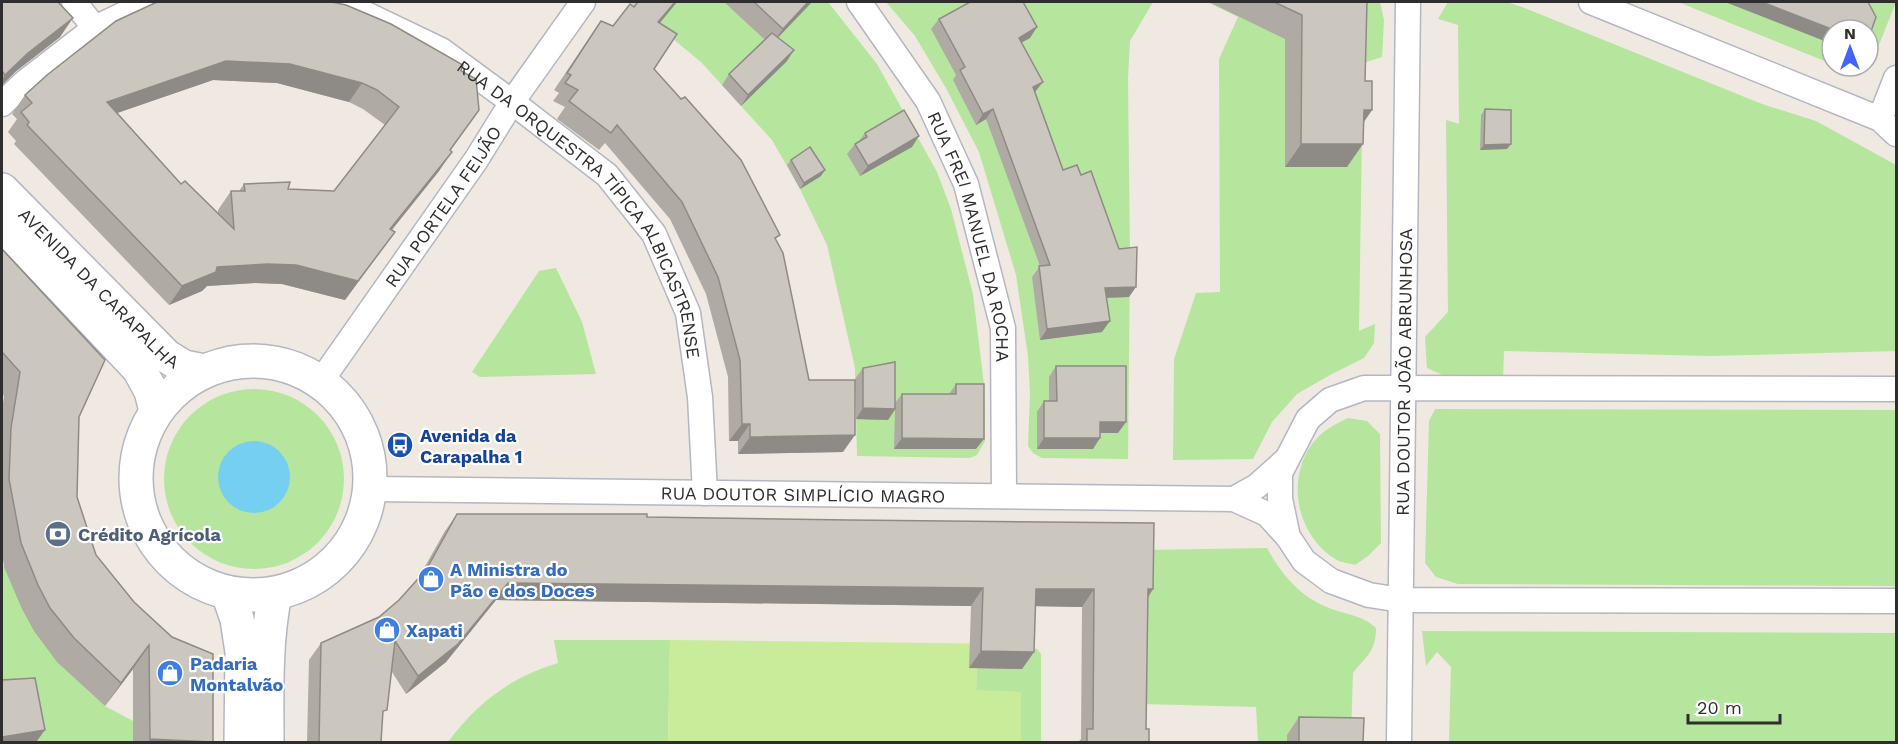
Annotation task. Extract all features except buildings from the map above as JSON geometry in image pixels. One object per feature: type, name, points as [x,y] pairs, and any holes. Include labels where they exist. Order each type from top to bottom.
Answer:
[{"type":"main road","name":"AVENIDA DA CARAPALHA","points":[[2,190],[166,356],[184,367],[204,371]]},
{"type":"main road","points":[[2,224],[139,369],[151,391],[156,411]]},
{"type":"main road","points":[[255,360],[290,366],[321,381],[344,402],[360,428],[370,458],[371,489],[362,525],[341,557],[311,581],[275,594],[252,596],[228,593],[193,579],[164,554],[143,521],[135,484],[140,446],[156,411],[171,393],[190,379],[221,364],[255,360]]},
{"type":"main road","points":[[228,593],[237,619],[242,652],[242,742]]},
{"type":"main road","points":[[267,742],[267,652],[269,619],[275,594]]},
{"type":"street","points":[[74,2],[95,28]]},
{"type":"street","points":[[2,104],[24,83],[95,28],[149,2]]},
{"type":"street","name":"RUA DA ORQUESTRA TÍPICA ALBICASTRENSE","points":[[341,2],[441,50],[512,102],[607,175],[654,234],[688,314],[700,397],[705,493]]},
{"type":"street","name":"RUA PORTELA FEIJÃO","points":[[321,381],[476,160],[512,102],[583,2]]},
{"type":"street","name":"RUA FREI MANUEL DA ROCHA","points":[[859,2],[928,101],[966,184],[1003,328],[1004,496]]},
{"type":"street","name":"RUA DOUTOR JOÃO ABRUNHOSA","points":[[1399,742],[1408,2]]},
{"type":"street","points":[[1591,2],[1888,126],[1896,78]]},
{"type":"street","points":[[1287,537],[1280,500],[1280,473],[1286,460],[1308,419],[1330,400],[1364,388],[1896,389]]},
{"type":"street","points":[[1233,499],[1257,486],[1286,460]]},
{"type":"street","name":"RUA DOUTOR SIMPLÍCIO MAGRO","points":[[371,489],[1233,499]]},
{"type":"street","points":[[1233,499],[1267,514],[1304,561],[1331,581],[1369,595],[1401,600],[1896,601]]},
{"type":"green space","points":[[628,2],[828,2],[877,64],[937,172],[951,209],[973,294],[984,385],[985,441],[977,455],[970,458],[857,456],[855,368],[827,245],[800,189],[772,140],[701,62]]},
{"type":"green space","points":[[886,2],[1153,2],[1130,41],[1128,78],[1130,257],[1128,459],[1042,458],[1033,453],[1028,446],[1030,393],[1028,356],[1016,275],[979,152],[947,90],[915,36]]},
{"type":"green space","points":[[1207,2],[1380,2],[1384,20],[1382,57],[1363,63],[1359,331],[1375,324],[1374,343],[1364,358],[1297,394],[1272,422],[1253,459],[1173,460],[1174,359],[1196,293],[1220,292],[1219,59],[1238,17]]},
{"type":"green space","points":[[1448,2],[1506,2],[1522,7],[1762,104],[1816,121],[1896,165],[1896,351],[1711,356],[1504,351],[1503,378],[1447,377],[1427,368],[1425,337],[1448,312],[1446,120],[1459,124],[1458,25],[1438,19]]},
{"type":"green space","points":[[1678,2],[1896,2],[1880,42],[1880,18],[1820,18],[1820,59]]},
{"type":"green space","points":[[556,268],[582,322],[596,374],[480,377],[472,372],[539,271]]},
{"type":"green space","points":[[254,389],[288,396],[304,404],[317,416],[329,429],[337,445],[344,479],[337,513],[329,529],[317,542],[304,554],[288,562],[254,569],[220,562],[204,554],[191,542],[179,529],[171,513],[164,479],[171,445],[179,429],[191,416],[204,404],[220,396]]},
{"type":"green space","points":[[1435,409],[1896,410],[1896,586],[1458,584],[1436,577],[1425,563],[1429,421]]},
{"type":"green space","points":[[1348,418],[1367,421],[1380,434],[1381,543],[1355,565],[1337,560],[1312,536],[1299,503],[1298,486],[1300,469],[1317,438],[1332,426]]},
{"type":"green space","points":[[1267,548],[1285,576],[1300,591],[1318,603],[1366,620],[1376,628],[1372,648],[1353,673],[1351,735],[1287,735],[1287,742],[1258,742],[1256,707],[1143,704],[1145,550]]},
{"type":"green space","points":[[2,564],[57,661],[105,706],[133,721],[133,742],[26,742],[37,740],[2,691]]},
{"type":"green space","points":[[1422,631],[1896,633],[1896,742],[1449,742],[1451,667],[1437,652],[1426,666]]},
{"type":"green space","points":[[554,640],[670,640],[668,742],[448,742],[471,715],[496,693],[525,676],[558,663]]},
{"type":"green space","points":[[670,640],[1023,644],[1022,669],[977,668],[976,690],[1021,692],[1021,742],[668,742]]},
{"type":"green space","points":[[1023,644],[1037,649],[1041,654],[1041,742],[1021,742],[1021,692],[976,691],[977,668],[1022,669]]},
{"type":"water","points":[[247,441],[261,441],[280,451],[290,470],[290,484],[280,503],[261,513],[247,513],[228,503],[218,484],[218,470],[228,451]]},
{"type":"place","name":"Avenida da Carapalha 1","points":[[400,445]]},
{"type":"place","name":"Crédito Agrícola","points":[[58,534]]},
{"type":"place","name":"A Ministra do Pão e dos Doces","points":[[431,579]]},
{"type":"place","name":"Xapati","points":[[387,630]]},
{"type":"place","name":"Padaria Montalvão","points":[[170,673]]}]
